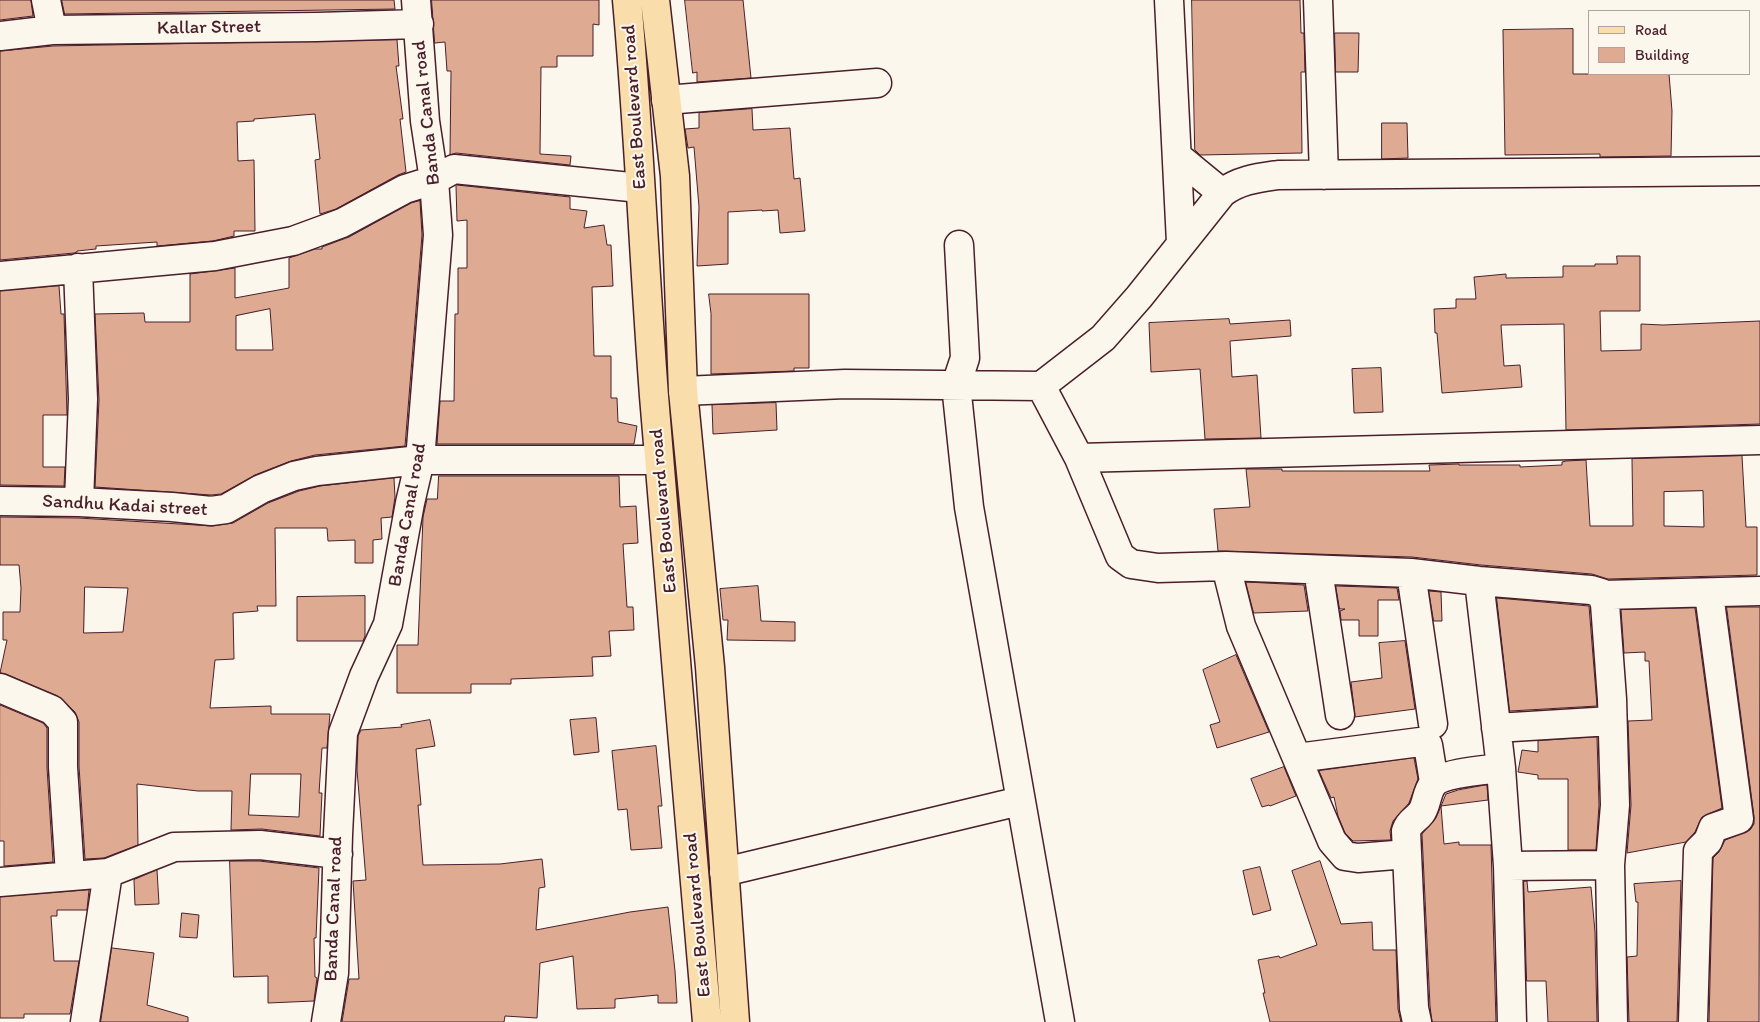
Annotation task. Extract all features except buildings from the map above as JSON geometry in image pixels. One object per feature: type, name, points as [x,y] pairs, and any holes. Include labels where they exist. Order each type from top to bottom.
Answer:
[{"type":"main road","name":"East Boulevard road","points":[[627,0],[636,102],[640,188],[660,460],[707,1022]]},
{"type":"main road","points":[[656,0],[675,176],[683,391],[710,667],[735,1022]]},
{"type":"street","points":[[46,0],[52,30]]},
{"type":"street","points":[[1170,0],[1181,243]]},
{"type":"street","points":[[1318,0],[1324,175]]},
{"type":"street","name":"Kallar Street","points":[[0,36],[52,30],[317,27],[417,12]]},
{"type":"street","name":"Banda Canal road","points":[[326,1022],[334,973],[343,733],[364,676],[388,624],[410,502],[420,460],[438,235],[434,180],[425,121],[417,12]]},
{"type":"street","points":[[666,100],[877,83]]},
{"type":"street","points":[[1177,156],[1222,193]]},
{"type":"street","points":[[0,276],[215,256],[294,241],[342,223],[405,189],[434,180],[454,169],[640,188]]},
{"type":"street","points":[[683,391],[845,384],[1040,386],[1102,338],[1139,297],[1222,193],[1233,184],[1252,179],[1278,175],[1760,171]]},
{"type":"street","points":[[959,245],[965,358],[956,385],[969,507],[1060,1022]]},
{"type":"street","points":[[78,268],[82,399],[79,502]]},
{"type":"street","points":[[1040,386],[1079,458],[1120,556],[1130,564],[1158,568],[1226,566],[1411,573],[1479,581],[1592,590],[1603,595],[1760,592]]},
{"type":"street","points":[[1079,458],[1760,440]]},
{"type":"street","name":"Sandhu Kadai street","points":[[0,501],[79,502],[219,511],[261,489],[305,473],[420,460],[660,460]]},
{"type":"street","points":[[1226,566],[1241,626],[1332,841],[1345,856],[1358,858],[1407,854]]},
{"type":"street","points":[[1318,570],[1340,715]]},
{"type":"street","points":[[1411,573],[1433,724]]},
{"type":"street","points":[[1479,581],[1501,768],[1508,866],[1512,1022]]},
{"type":"street","points":[[1693,1022],[1698,851],[1708,841],[1713,828],[1739,819],[1709,594]]},
{"type":"street","points":[[1603,595],[1612,699],[1611,721],[1615,805],[1610,865],[1613,1022]]},
{"type":"street","points":[[0,688],[52,710],[62,722],[70,875]]},
{"type":"street","points":[[1496,728],[1611,721]]},
{"type":"street","points":[[1298,758],[1420,742],[1428,745],[1434,782]]},
{"type":"street","points":[[1417,1022],[1414,1008],[1406,831],[1409,823],[1420,814],[1428,791],[1434,782],[1447,777],[1501,768]]},
{"type":"street","points":[[724,872],[1020,802]]},
{"type":"street","points":[[0,882],[108,873],[174,847],[260,845],[338,854]]},
{"type":"street","points":[[1508,866],[1610,865]]},
{"type":"street","points":[[85,1022],[108,873]]}]
